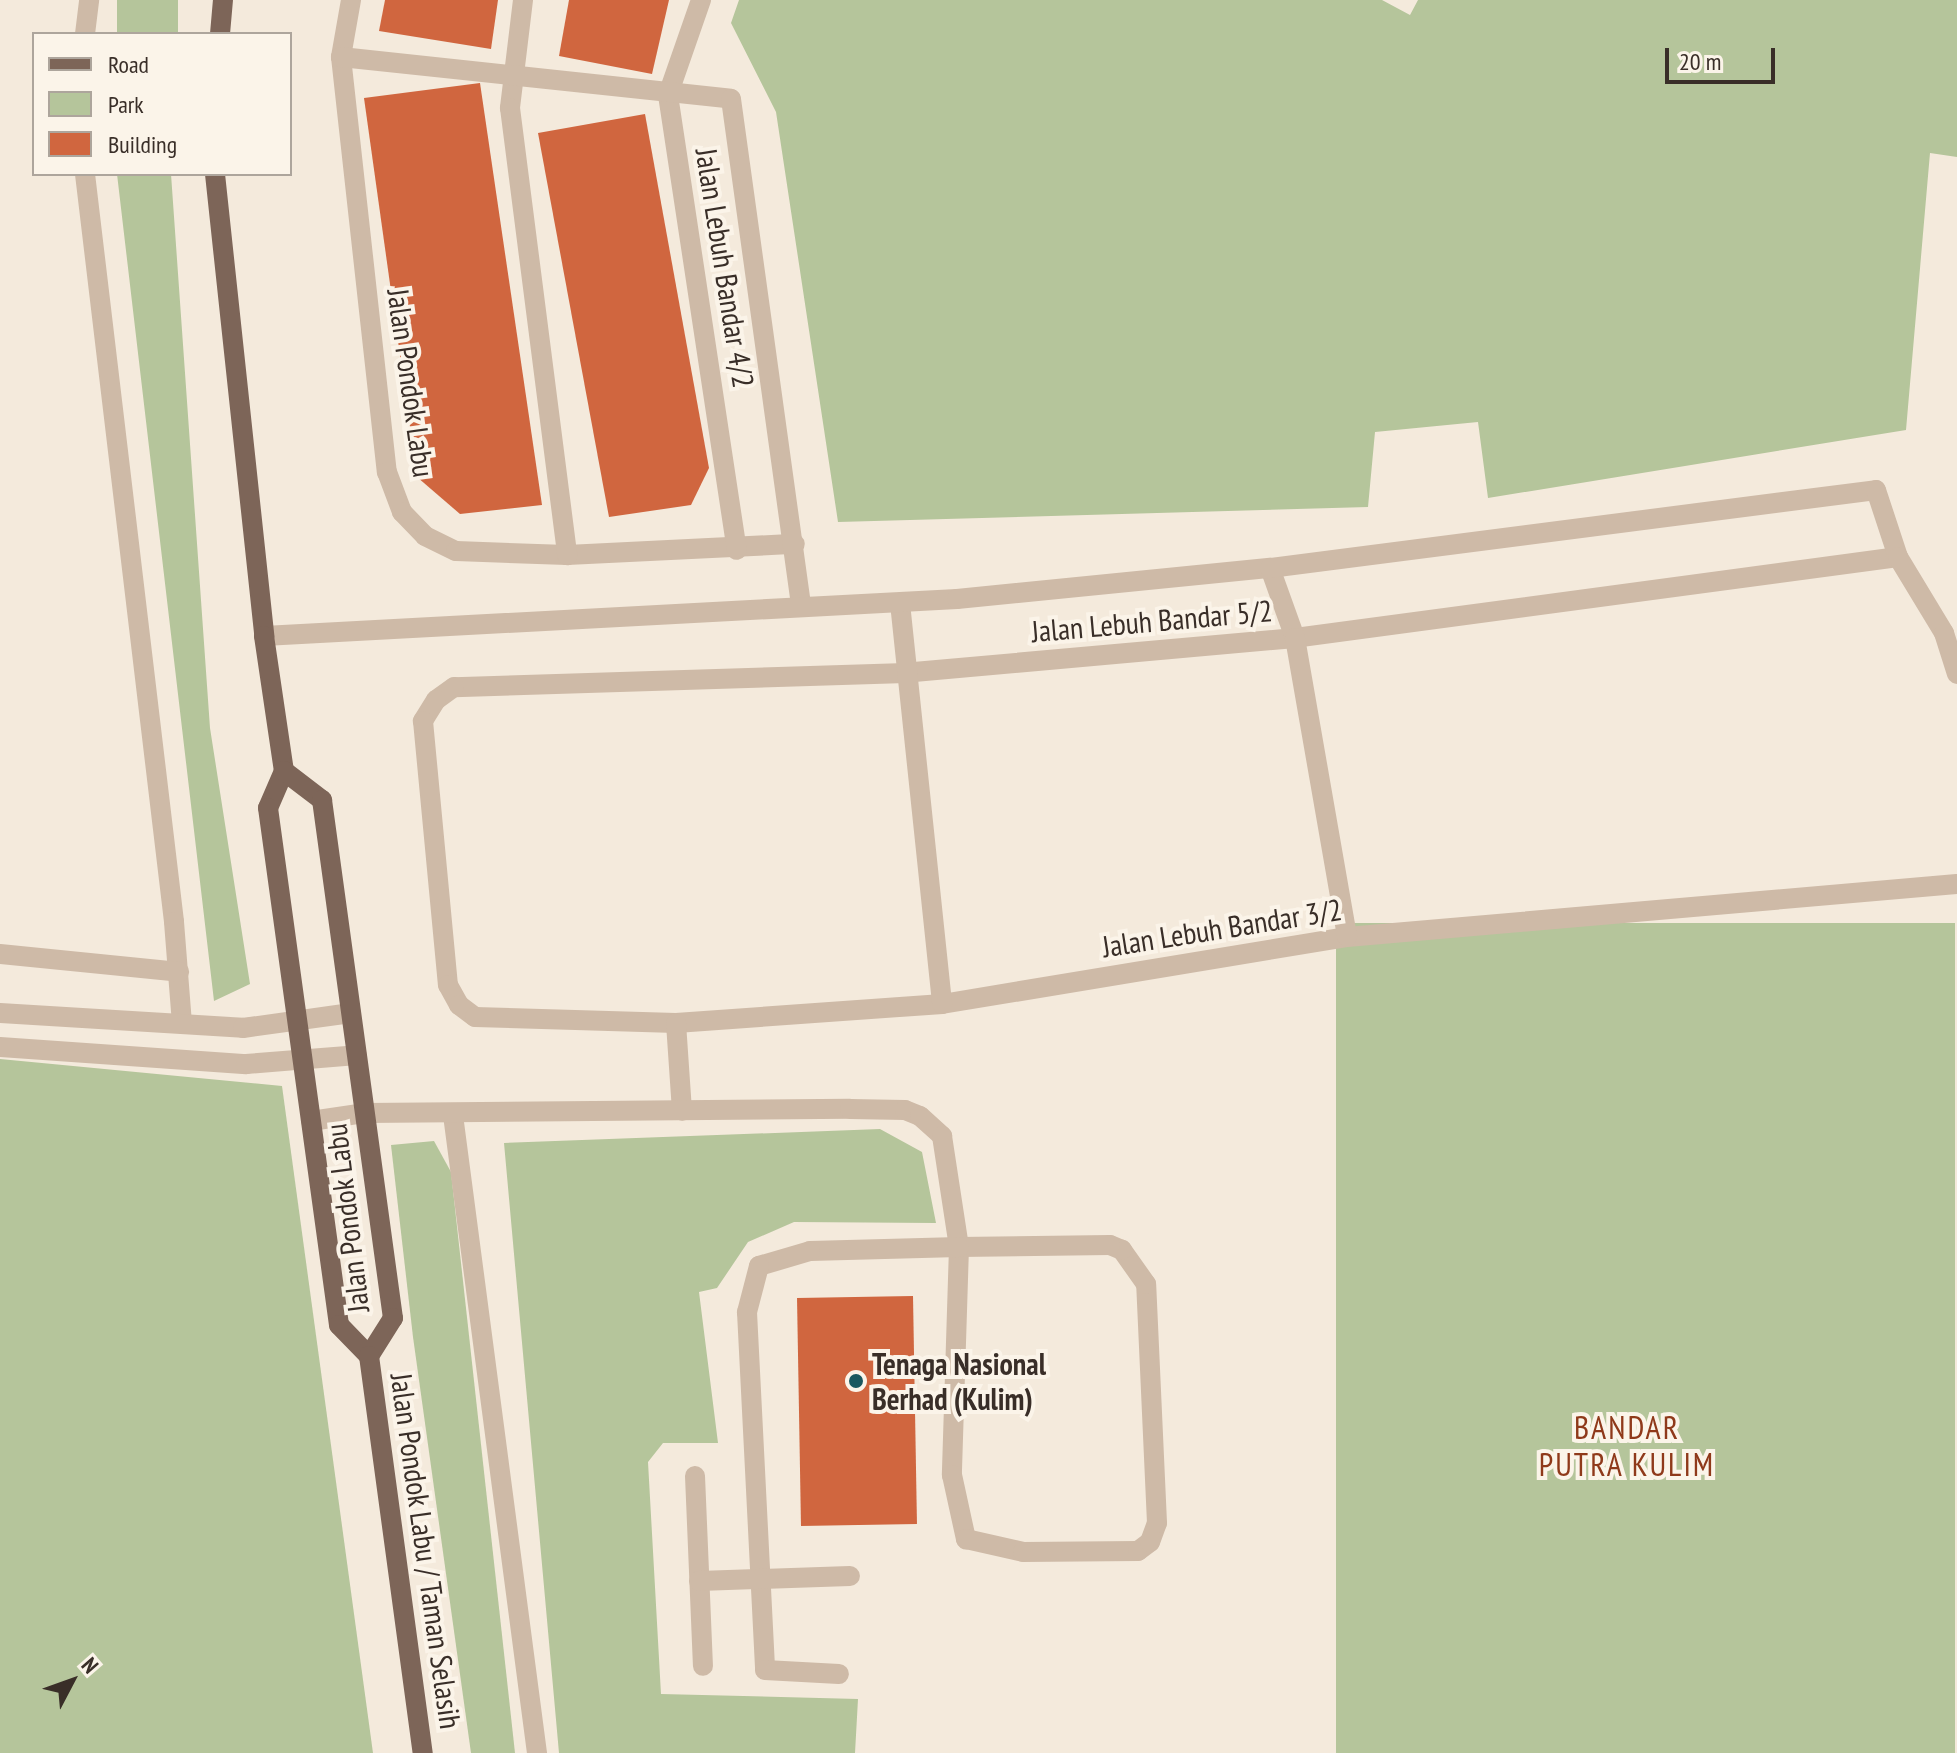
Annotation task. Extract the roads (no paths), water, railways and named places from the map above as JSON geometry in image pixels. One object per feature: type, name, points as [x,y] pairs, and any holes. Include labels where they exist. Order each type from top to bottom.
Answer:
[{"type":"main road","points":[[220,32],[223,0]]},
{"type":"main road","points":[[215,176],[264,636],[284,771]]},
{"type":"main road","name":"Jalan Pondok Labu","points":[[284,771],[322,800],[393,1318],[369,1356],[339,1325],[268,808],[284,771]]},
{"type":"main road","name":"Jalan Pondok Labu / Taman Selasih","points":[[369,1356],[423,1753]]},
{"type":"street","points":[[85,32],[89,0]]},
{"type":"street","name":"Jalan Pondok Labu","points":[[351,0],[341,57],[387,472],[402,512],[425,536],[456,551],[567,555],[737,550],[795,544]]},
{"type":"street","points":[[523,0],[510,108],[567,555]]},
{"type":"street","name":"Jalan Lebuh Bandar 4/2","points":[[701,0],[668,95],[737,550]]},
{"type":"street","points":[[341,57],[513,74],[668,95],[731,99],[795,544],[801,605]]},
{"type":"street","points":[[85,176],[179,972],[182,1024]]},
{"type":"street","points":[[264,636],[801,605],[900,603],[1270,568],[1876,490],[1898,557],[1944,633],[1957,674]]},
{"type":"street","name":"Jalan Lebuh Bandar 5/2","points":[[423,721],[436,700],[454,687],[906,673],[1295,638],[1898,557]]},
{"type":"street","points":[[1270,568],[1295,638],[1347,937]]},
{"type":"street","points":[[900,603],[942,1004]]},
{"type":"street","name":"Jalan Lebuh Bandar 3/2","points":[[423,721],[448,985],[459,1005],[475,1017],[676,1023],[942,1004],[1347,937],[1957,884]]},
{"type":"street","points":[[0,954],[179,972]]},
{"type":"street","points":[[0,1013],[243,1028],[351,1013]]},
{"type":"street","points":[[676,1023],[682,1111]]},
{"type":"street","points":[[0,1047],[246,1064],[357,1055]]},
{"type":"street","points":[[311,1121],[365,1113],[453,1115],[905,1110],[920,1116],[942,1136],[959,1247],[952,1475],[966,1539],[1023,1552],[1138,1551],[1150,1542],[1157,1523],[1146,1284],[1122,1250],[1110,1245],[959,1247],[810,1251],[759,1266],[747,1312],[765,1670],[839,1674]]},
{"type":"street","points":[[453,1115],[537,1753]]},
{"type":"street","points":[[695,1476],[703,1666]]},
{"type":"street","points":[[699,1581],[850,1576]]},
{"type":"place","name":"Tenaga Nasional Berhad (Kulim)","points":[[856,1381]]},
{"type":"district","name":"BANDAR PUTRA KULIM","points":[[1627,1446]]}]
